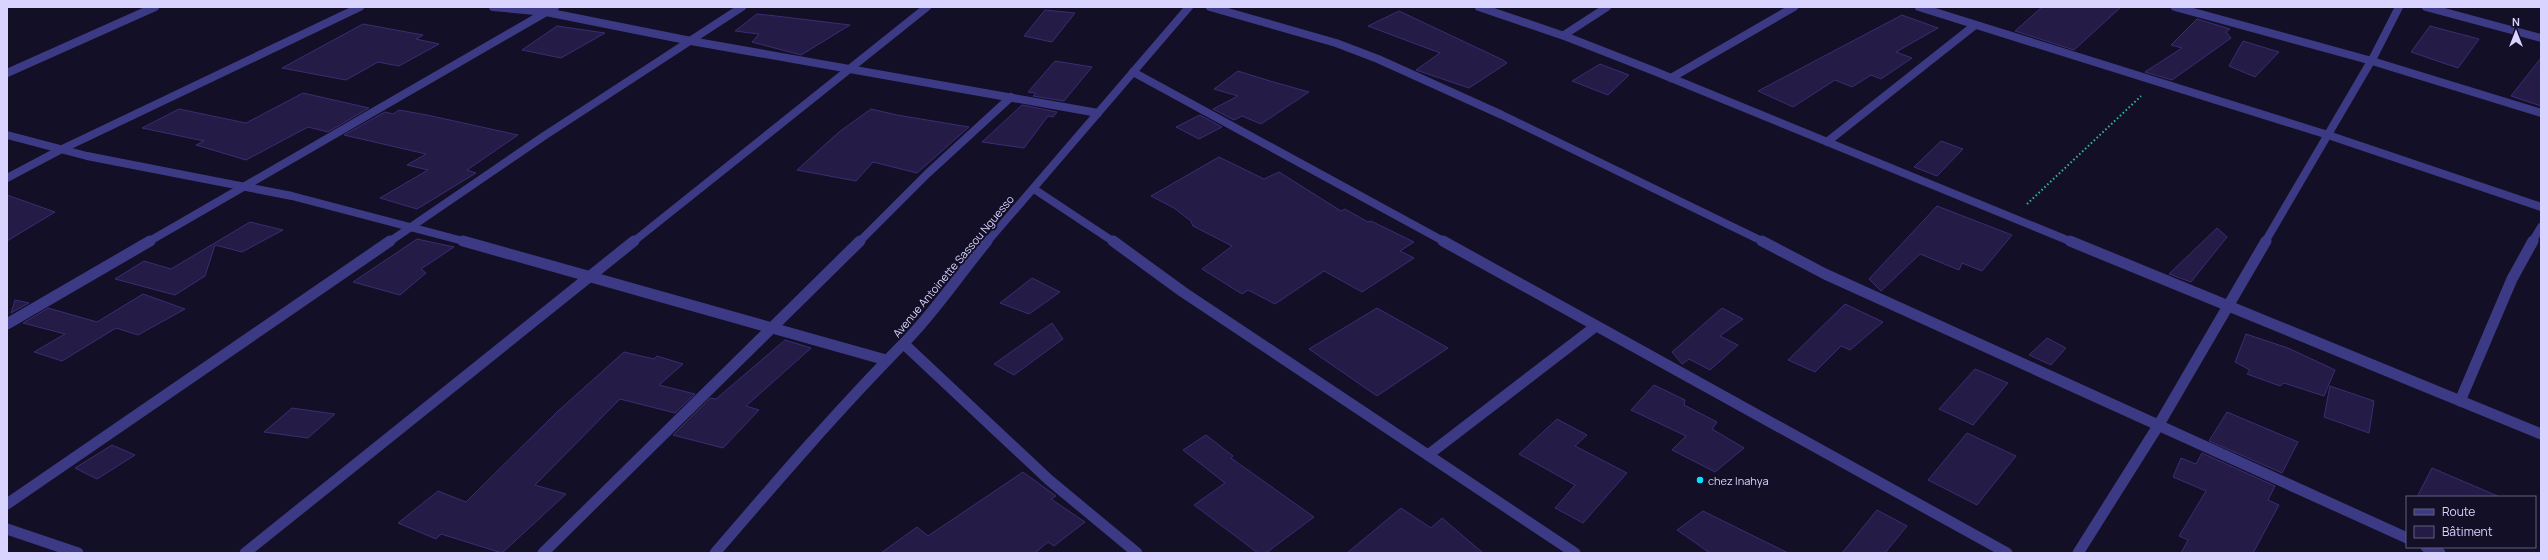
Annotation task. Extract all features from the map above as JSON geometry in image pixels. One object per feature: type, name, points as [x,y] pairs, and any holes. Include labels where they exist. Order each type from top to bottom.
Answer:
[{"type":"street","points":[[7,72],[155,7]]},
{"type":"street","points":[[7,178],[58,151],[360,7]]},
{"type":"street","points":[[493,7],[546,12],[691,41],[852,68],[1098,114]]},
{"type":"street","points":[[7,324],[555,7]]},
{"type":"street","points":[[7,504],[333,279],[411,229],[544,136],[742,7]]},
{"type":"street","points":[[245,553],[927,7]]},
{"type":"street","name":"Avenue Antoinette Sassou Nguesso","points":[[721,551],[886,360],[904,344],[986,243],[1189,7]]},
{"type":"street","points":[[1210,7],[1336,43],[1378,59],[1502,115],[1707,213],[1825,274],[2406,538]]},
{"type":"street","points":[[1479,7],[1564,35],[1738,103],[1827,142],[1906,172],[2012,218],[2541,434]]},
{"type":"street","points":[[1564,35],[1607,7]]},
{"type":"street","points":[[1671,78],[1794,7]]},
{"type":"street","points":[[1919,7],[1937,10],[1975,25],[2328,135],[2541,207]]},
{"type":"street","points":[[2176,7],[2372,61],[2541,113]]},
{"type":"street","points":[[2078,553],[2158,426],[2328,135],[2348,95],[2372,61],[2399,7]]},
{"type":"street","points":[[2426,7],[2541,38]]},
{"type":"street","points":[[1827,142],[1975,25]]},
{"type":"street","points":[[1133,72],[2007,553]]},
{"type":"street","points":[[543,553],[774,328],[927,174],[1011,97]]},
{"type":"street","points":[[7,135],[58,151],[245,187],[331,206],[411,229],[593,275],[886,360]]},
{"type":"street","points":[[1034,189],[1100,232],[1183,292],[1576,553]]},
{"type":"street","points":[[2460,401],[2512,279],[2541,227]]},
{"type":"street","points":[[1428,455],[1596,326]]},
{"type":"street","points":[[904,344],[1049,480],[1137,553]]},
{"type":"street","points":[[7,529],[78,553]]},
{"type":"street","points":[[2428,548],[2440,553]]},
{"type":"path","points":[[2012,218],[2156,81]]},
{"type":"building","points":[[2042,7],[2121,7],[2074,50],[2015,31]]},
{"type":"building","points":[[1045,10],[1075,13],[1052,42],[1024,36]]},
{"type":"building","points":[[1399,11],[1507,63],[1469,88],[1416,70],[1440,53],[1368,26]]},
{"type":"building","points":[[757,14],[850,25],[801,55],[752,42],[759,34],[735,31]]},
{"type":"building","points":[[1902,15],[1938,28],[1896,52],[1912,58],[1881,79],[1871,75],[1852,87],[1835,80],[1793,107],[1758,91]]},
{"type":"building","points":[[2197,19],[2230,29],[2226,32],[2231,38],[2172,80],[2145,72],[2182,48],[2171,45]]},
{"type":"building","points":[[363,24],[423,35],[416,39],[439,44],[399,66],[378,62],[346,80],[282,68]]},
{"type":"building","points":[[557,26],[605,33],[561,58],[522,50]]},
{"type":"building","points":[[2430,26],[2479,39],[2458,68],[2411,52]]},
{"type":"building","points":[[2243,41],[2279,52],[2255,77],[2229,66]]},
{"type":"building","points":[[2541,58],[2541,106],[2511,96]]},
{"type":"building","points":[[1055,61],[1092,67],[1064,101],[1033,96],[1036,93],[1028,92]]},
{"type":"building","points":[[1600,64],[1629,75],[1608,95],[1572,81]]},
{"type":"building","points":[[1238,71],[1309,92],[1261,124],[1242,116],[1234,120],[1213,109],[1238,96],[1214,89]]},
{"type":"building","points":[[303,93],[369,108],[328,132],[308,127],[246,160],[196,145],[204,141],[142,128],[179,109],[246,123]]},
{"type":"building","points":[[1022,105],[1057,112],[1053,117],[1048,116],[1024,148],[982,142]]},
{"type":"building","points":[[871,109],[897,115],[969,127],[917,173],[873,162],[856,181],[797,170],[839,132]]},
{"type":"building","points":[[399,110],[518,135],[467,170],[476,173],[417,209],[380,198],[428,170],[407,165],[426,154],[344,135],[385,112],[393,114]]},
{"type":"building","points":[[1200,115],[1222,127],[1199,139],[1176,127]]},
{"type":"building","points":[[1941,141],[1963,149],[1937,176],[1914,167]]},
{"type":"building","points":[[1219,157],[1264,179],[1279,172],[1341,211],[1345,209],[1368,222],[1371,221],[1414,242],[1400,251],[1414,258],[1362,292],[1324,271],[1275,304],[1248,290],[1242,294],[1202,269],[1232,246],[1193,226],[1191,221],[1174,208],[1151,196]]},
{"type":"building","points":[[7,195],[55,212],[7,241]]},
{"type":"building","points":[[1937,206],[2012,235],[1982,271],[1962,263],[1959,270],[1920,254],[1881,291],[1869,279]]},
{"type":"building","points":[[250,222],[283,230],[242,252],[215,245],[205,276],[175,295],[115,279],[144,261],[171,269]]},
{"type":"building","points":[[2217,228],[2227,237],[2191,282],[2169,274]]},
{"type":"building","points":[[417,239],[454,247],[421,269],[426,273],[400,295],[353,282]]},
{"type":"building","points":[[1032,278],[1060,292],[1029,314],[1000,303]]},
{"type":"building","points":[[143,294],[185,309],[138,335],[116,328],[62,361],[34,352],[65,334],[23,323],[48,308],[97,322]]},
{"type":"building","points":[[15,300],[29,303],[11,313]]},
{"type":"building","points":[[1845,304],[1883,322],[1850,350],[1841,346],[1815,372],[1788,360]]},
{"type":"building","points":[[1377,308],[1448,348],[1377,396],[1309,349]]},
{"type":"building","points":[[1722,308],[1743,319],[1720,336],[1738,345],[1710,370],[1689,359],[1682,364],[1672,352]]},
{"type":"building","points":[[1052,323],[1063,339],[1014,375],[994,364]]},
{"type":"building","points":[[2246,334],[2288,348],[2335,370],[2324,396],[2284,383],[2280,386],[2247,374],[2250,370],[2235,362]]},
{"type":"building","points":[[2047,338],[2066,348],[2051,365],[2029,355]]},
{"type":"building","points":[[785,340],[811,348],[746,406],[759,410],[723,448],[673,435],[710,398],[716,399]]},
{"type":"building","points":[[624,352],[654,359],[657,356],[683,364],[659,385],[695,394],[675,413],[620,399],[535,485],[566,494],[502,553],[441,534],[436,539],[398,523],[438,491],[466,502],[557,412]]},
{"type":"building","points":[[1975,369],[2008,383],[1973,425],[1939,409]]},
{"type":"building","points":[[1654,385],[1685,400],[1684,405],[1717,422],[1712,429],[1744,448],[1715,472],[1672,450],[1686,436],[1631,410]]},
{"type":"building","points":[[2330,386],[2374,401],[2369,433],[2324,417]]},
{"type":"building","points":[[292,408],[335,414],[308,438],[264,432]]},
{"type":"building","points":[[2227,412],[2298,442],[2282,473],[2209,441]]},
{"type":"building","points":[[1557,419],[1587,435],[1575,446],[1627,473],[1583,523],[1555,508],[1575,485],[1519,454]]},
{"type":"building","points":[[1967,433],[2016,456],[1977,505],[1928,480]]},
{"type":"building","points":[[1206,435],[1233,456],[1231,458],[1314,517],[1266,553],[1258,553],[1194,505],[1225,483],[1183,450]]},
{"type":"building","points":[[112,445],[135,455],[97,479],[75,468]]},
{"type":"building","points":[[2202,453],[2275,486],[2268,500],[2279,505],[2253,553],[2181,553],[2188,540],[2179,536],[2206,491],[2173,477],[2181,458],[2196,464]]},
{"type":"building","points":[[2432,468],[2498,496],[2418,496]]},
{"type":"building","points":[[1023,472],[1056,496],[1051,499],[1085,522],[1054,546],[1048,542],[1035,553],[881,553],[917,527],[928,536]]},
{"type":"building","points":[[1401,508],[1431,528],[1442,518],[1483,553],[1347,553]]},
{"type":"building","points":[[1877,510],[1907,526],[1885,553],[1842,553]]},
{"type":"building","points":[[1703,511],[1788,553],[1710,553],[1677,530]]},
{"type":"place","name":"chez Inahya","points":[[1700,480]]}]
